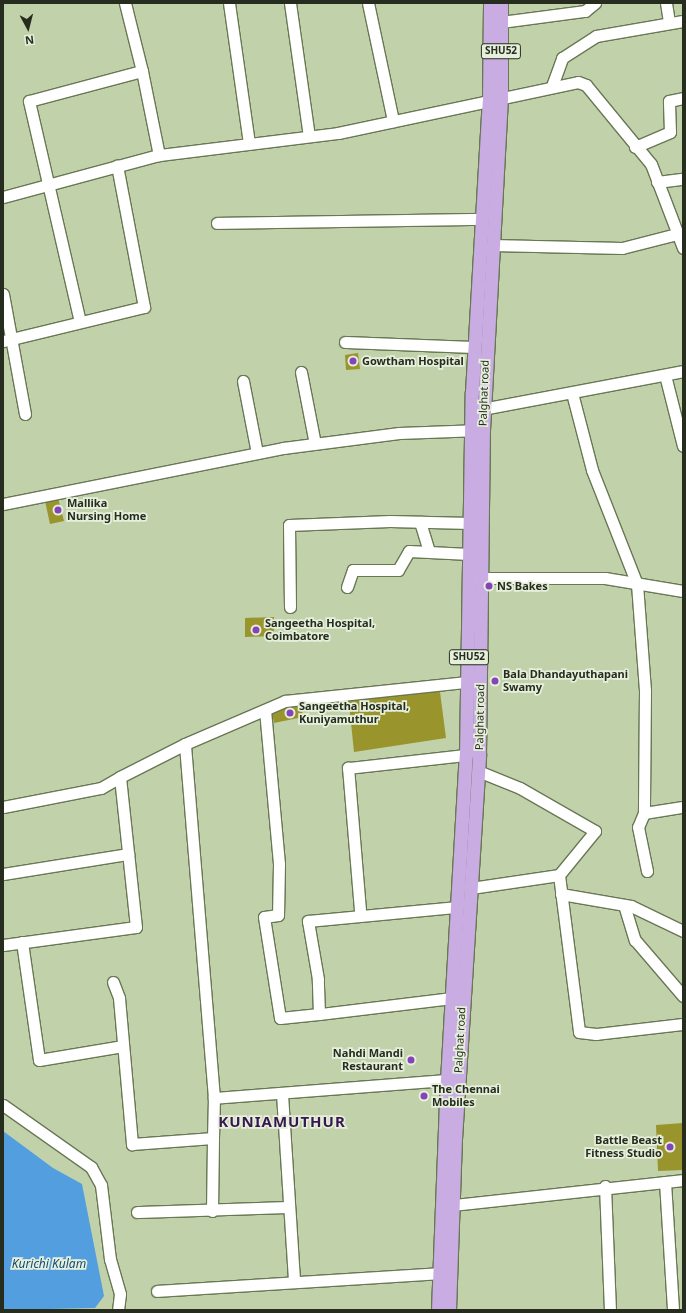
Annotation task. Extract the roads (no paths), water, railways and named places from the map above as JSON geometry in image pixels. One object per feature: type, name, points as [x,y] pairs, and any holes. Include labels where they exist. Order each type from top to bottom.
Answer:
[{"type":"main road","name":"Palghat road","points":[[474,578],[469,554],[470,523],[492,245],[495,100],[490,3]]},
{"type":"main road","name":"Palghat road","points":[[478,410],[474,347],[482,219],[495,100],[501,3]]},
{"type":"main road","name":"Palghat road","points":[[449,1310],[453,1205],[478,771],[474,578],[477,430]]},
{"type":"main road","name":"Palghat road","points":[[438,1310],[447,1080],[457,907],[466,755],[475,681]]},
{"type":"street","points":[[125,3],[142,71],[159,154]]},
{"type":"street","points":[[229,3],[249,144]]},
{"type":"street","points":[[290,3],[309,136]]},
{"type":"street","points":[[368,3],[393,121]]},
{"type":"street","points":[[501,22],[585,11],[595,3]]},
{"type":"street","points":[[666,3],[669,23]]},
{"type":"street","points":[[552,86],[562,58],[596,36],[683,20]]},
{"type":"street","points":[[80,322],[50,184],[29,101],[142,71]]},
{"type":"street","points":[[3,196],[159,154],[309,136],[393,121],[495,100],[552,86],[578,82],[586,85],[635,147],[651,164],[683,248]]},
{"type":"street","points":[[635,147],[670,132],[669,100],[683,98]]},
{"type":"street","points":[[7,340],[144,307],[117,166]]},
{"type":"street","points":[[657,182],[683,179]]},
{"type":"street","points":[[217,223],[482,219]]},
{"type":"street","points":[[492,245],[622,248],[678,234]]},
{"type":"street","points":[[3,294],[7,340],[25,414]]},
{"type":"street","points":[[345,342],[474,347]]},
{"type":"street","points":[[478,410],[683,371]]},
{"type":"street","points":[[301,372],[315,444]]},
{"type":"street","points":[[666,375],[683,446]]},
{"type":"street","points":[[243,382],[257,453]]},
{"type":"street","points":[[572,393],[592,470],[637,584],[645,690],[644,813],[638,827],[647,871]]},
{"type":"street","points":[[3,504],[257,453],[399,432],[477,430]]},
{"type":"street","points":[[290,607],[289,525],[420,522],[470,523]]},
{"type":"street","points":[[420,522],[429,551]]},
{"type":"street","points":[[347,587],[353,570],[393,572],[401,568],[409,551],[469,554]]},
{"type":"street","points":[[474,578],[606,578],[683,592]]},
{"type":"street","points":[[3,807],[101,788],[185,744],[285,701],[475,681]]},
{"type":"street","points":[[265,710],[279,864],[278,915],[264,917],[280,1018],[452,998]]},
{"type":"street","points":[[185,744],[214,1098],[212,1211]]},
{"type":"street","points":[[360,910],[348,768],[466,755]]},
{"type":"street","points":[[471,888],[559,875],[595,831],[520,788],[478,771]]},
{"type":"street","points":[[3,945],[136,927],[120,777]]},
{"type":"street","points":[[644,813],[683,806]]},
{"type":"street","points":[[3,874],[128,854]]},
{"type":"street","points":[[559,875],[579,1032],[596,1034],[683,1024]]},
{"type":"street","points":[[561,894],[624,905],[683,931]]},
{"type":"street","points":[[624,905],[636,940],[683,996]]},
{"type":"street","points":[[319,1014],[318,978],[308,920],[457,907]]},
{"type":"street","points":[[22,942],[40,1060],[123,1046]]},
{"type":"street","points":[[113,982],[119,998],[132,1144],[213,1138]]},
{"type":"street","points":[[214,1098],[282,1094],[447,1080]]},
{"type":"street","points":[[282,1094],[294,1281]]},
{"type":"street","points":[[3,1105],[91,1167],[101,1185],[110,1259],[120,1294],[118,1310]]},
{"type":"street","points":[[453,1205],[605,1186],[683,1180]]},
{"type":"street","points":[[665,1182],[673,1310]]},
{"type":"street","points":[[605,1186],[610,1310]]},
{"type":"street","points":[[137,1212],[212,1211],[289,1207]]},
{"type":"street","points":[[157,1291],[294,1281],[440,1273]]},
{"type":"water","name":"Kurichi Kulam","points":[[3,1131],[53,1168],[82,1184],[104,1296],[95,1308],[3,1310]]},
{"type":"place","name":"Gowtham Hospital","points":[[353,361]]},
{"type":"place","name":"Mallika Nursing Home","points":[[58,510]]},
{"type":"place","name":"NS Bakes","points":[[489,586]]},
{"type":"place","name":"Sangeetha Hospital, Coimbatore","points":[[256,630]]},
{"type":"place","name":"Bala Dhandayuthapani Swamy","points":[[495,681]]},
{"type":"place","name":"Sangeetha Hospital, Kuniyamuthur","points":[[290,713]]},
{"type":"place","name":"Nahdi Mandi Restaurant","points":[[411,1060]]},
{"type":"place","name":"The Chennai Mobiles","points":[[424,1096]]},
{"type":"place","name":"Battle Beast Fitness Studio","points":[[670,1147]]},
{"type":"district","name":"KUNIAMUTHUR","points":[[282,1122]]}]
